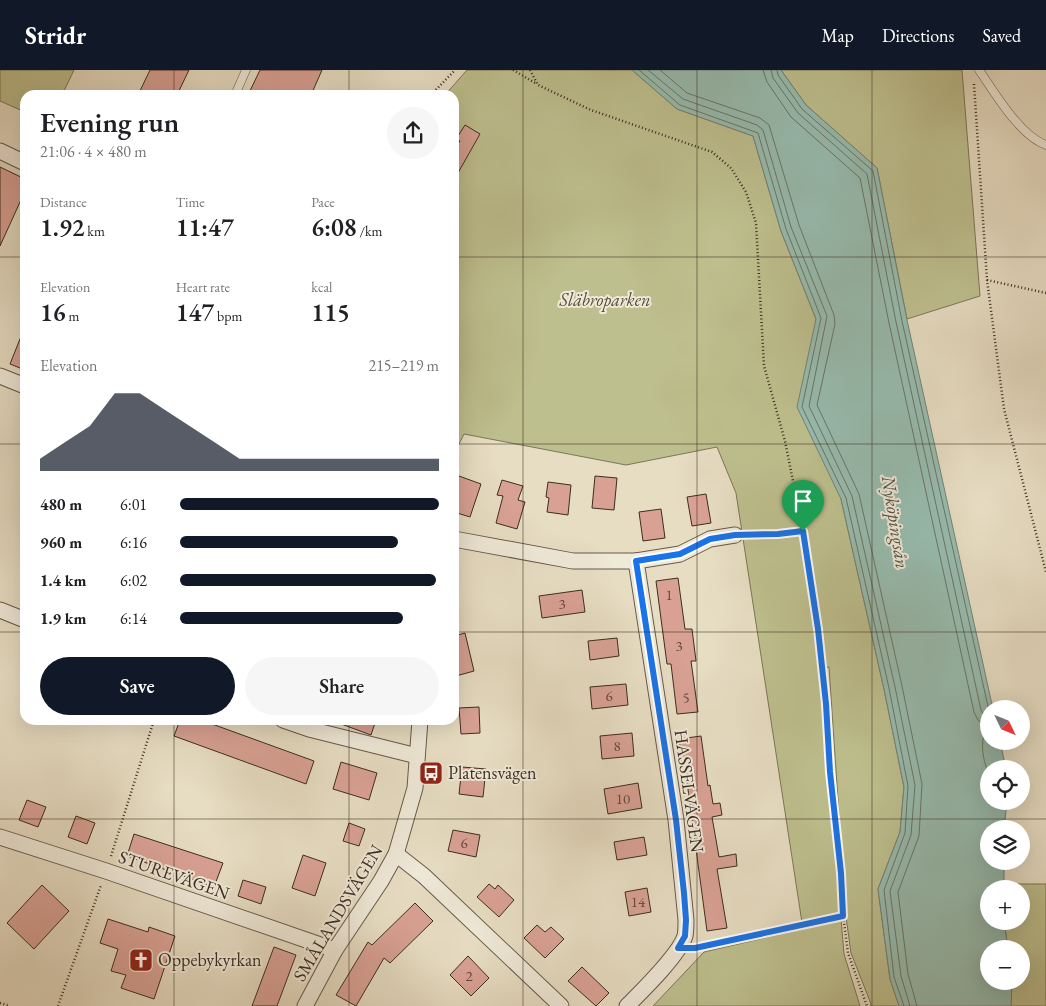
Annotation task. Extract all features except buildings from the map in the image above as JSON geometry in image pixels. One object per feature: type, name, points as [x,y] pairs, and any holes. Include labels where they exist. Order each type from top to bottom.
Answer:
[{"type":"street","points":[[0,151],[20,161]]},
{"type":"street","points":[[0,376],[20,384]]},
{"type":"street","points":[[459,540],[573,561],[636,561],[680,554],[710,539],[735,535]]},
{"type":"street","name":"HASSELVÄGEN","points":[[627,1006],[658,974],[678,948],[685,936],[686,920],[676,820],[636,561]]},
{"type":"street","points":[[0,610],[20,618]]},
{"type":"street","points":[[314,725],[417,756]]},
{"type":"street","name":"SMÅLANDSVÄGEN","points":[[305,1006],[335,950],[381,881],[396,854],[415,788],[420,725]]},
{"type":"street","name":"STUREVÄGEN","points":[[0,837],[106,871],[335,950]]},
{"type":"street","points":[[396,854],[424,876],[562,1006]]},
{"type":"lane","points":[[238,90],[246,70]]},
{"type":"lane","points":[[979,70],[1022,129],[1038,143],[1046,145]]},
{"type":"path","points":[[436,90],[455,70]]},
{"type":"path","points":[[513,70],[538,85],[591,110],[712,152],[731,168],[746,192],[756,223],[764,366],[785,441],[803,531],[818,629],[841,873],[843,916],[848,953],[867,1006]]},
{"type":"path","points":[[530,70],[538,85]]},
{"type":"path","points":[[974,80],[987,280],[1004,409],[1046,572]]},
{"type":"path","points":[[987,280],[1046,293]]},
{"type":"path","points":[[735,535],[778,534],[803,531]]},
{"type":"path","points":[[58,1006],[106,871],[152,725]]},
{"type":"path","points":[[678,948],[695,948],[843,916]]},
{"type":"path","points":[[0,1002],[10,1006]]},
{"type":"green space","points":[[0,70],[74,70],[64,90],[20,90],[20,110],[0,101]]},
{"type":"green space","name":"Släbroparken","points":[[467,70],[632,70],[677,109],[753,136],[781,231],[816,319],[841,499],[904,787],[900,832],[878,889],[890,979],[899,1006],[870,1006],[871,1004],[851,953],[846,917],[829,667],[820,669],[844,954],[860,1006],[653,1006],[704,952],[803,929],[736,493],[717,447],[626,465],[464,434],[459,444],[459,90],[449,90]]},
{"type":"green space","points":[[781,70],[962,70],[980,296],[907,319],[877,168],[806,105]]},
{"type":"green space","points":[[1030,884],[1046,884],[1046,1006],[1011,1006],[1012,990],[1030,990],[1030,940],[1007,940],[1005,930],[1030,930]]},
{"type":"water","name":"Nyköpingsån","points":[[632,70],[781,70],[806,105],[877,168],[907,320],[991,700],[980,700],[980,750],[1002,750],[1004,760],[980,760],[980,810],[1006,810],[1005,820],[980,820],[980,870],[1004,870],[1004,880],[980,880],[980,930],[1005,930],[1007,940],[980,940],[980,990],[1012,990],[1011,1006],[899,1006],[890,979],[878,889],[900,832],[904,787],[841,499],[797,407],[816,319],[781,231],[753,136],[677,109]]},
{"type":"place","name":"Platensvägen","points":[[431,773]]},
{"type":"place","name":"Oppebykyrkan","points":[[141,960]]},
{"type":"route","points":[[803,531],[818,629],[826,704],[843,916],[695,948],[678,948],[685,936],[684,893],[676,820],[636,561],[680,554],[710,539],[735,535],[778,534],[803,531]]}]
